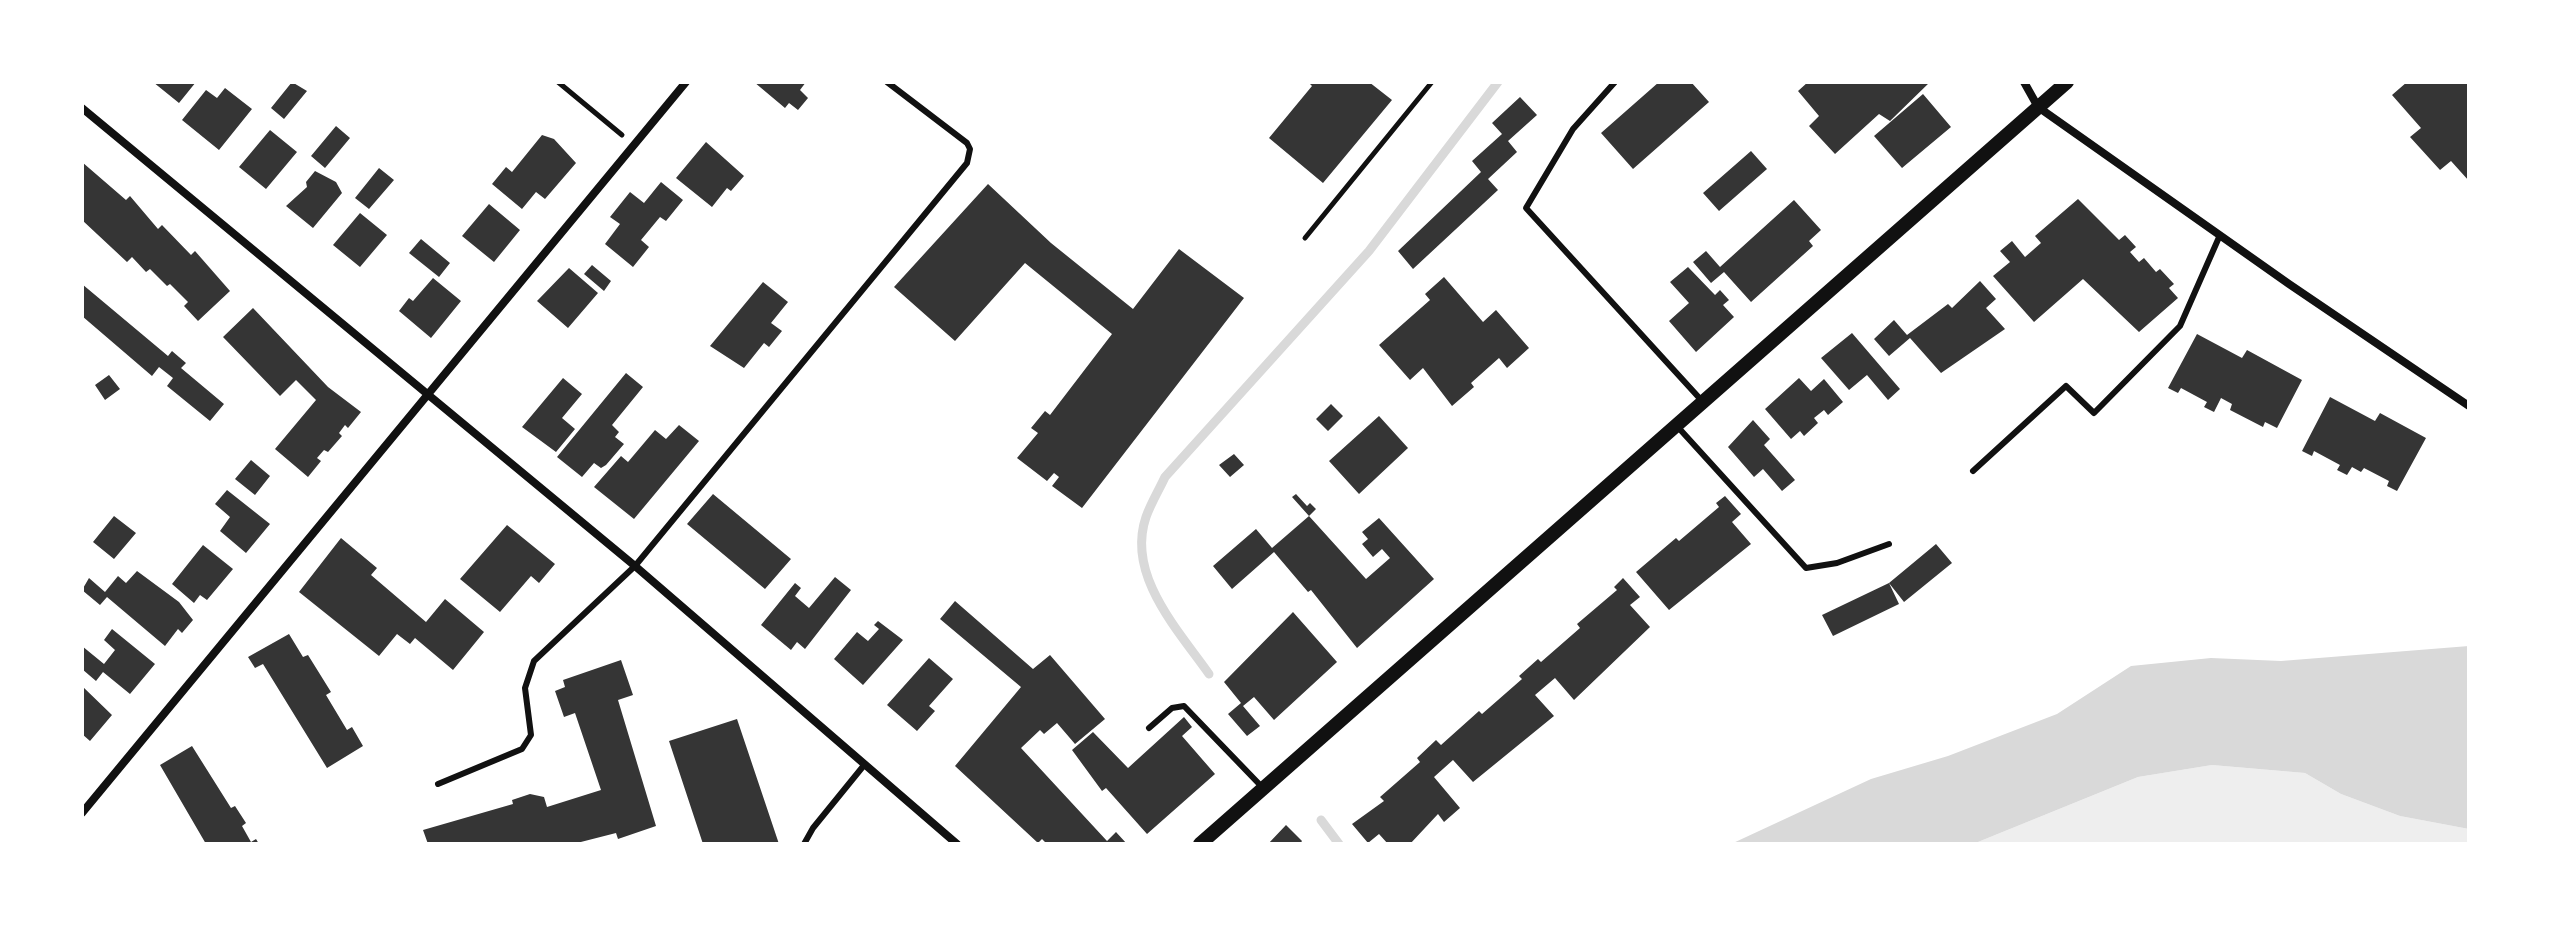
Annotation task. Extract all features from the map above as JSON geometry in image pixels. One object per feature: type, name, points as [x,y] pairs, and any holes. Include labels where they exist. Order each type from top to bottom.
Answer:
[{"type":"street","points":[[82,813],[686,82]]},
{"type":"street","points":[[2024,82],[2038,107],[2469,406]]},
{"type":"street","points":[[1200,844],[2067,82]]},
{"type":"street","points":[[82,108],[635,566],[957,844]]},
{"type":"lane","points":[[438,784],[522,749],[531,735],[525,688],[534,661],[635,566],[967,163],[970,149],[967,143],[887,82]]},
{"type":"lane","points":[[1615,82],[1573,129],[1526,208],[1703,402]]},
{"type":"lane","points":[[1973,471],[2066,386],[2094,413],[2180,326],[2220,235]]},
{"type":"lane","points":[[1676,425],[1806,568],[1837,563],[1889,544]]},
{"type":"lane","points":[[1149,728],[1172,708],[1184,706],[1263,789]]},
{"type":"lane","points":[[804,844],[813,828],[865,764]]},
{"type":"path","points":[[558,82],[634,145]]},
{"type":"path","points":[[1305,238],[1432,82]]},
{"type":"shaded area","points":[[2469,646],[2469,829],[2400,816],[2341,794],[2305,773],[2212,765],[2138,777],[1973,844],[1731,844],[1871,779],[1948,756],[2057,714],[2131,666],[2211,658],[2281,661]]},
{"type":"shaded area","points":[[2212,765],[2305,773],[2341,794],[2400,816],[2469,829],[2469,844],[1973,844],[2138,777]]},
{"type":"building","points":[[153,82],[196,82],[179,103]]},
{"type":"building","points":[[292,82],[307,91],[284,119],[271,108]]},
{"type":"building","points":[[754,82],[806,82],[800,90],[808,98],[798,110],[789,103],[785,108]]},
{"type":"building","points":[[1308,82],[1369,82],[1392,100],[1323,183],[1269,138],[1312,86]]},
{"type":"building","points":[[1659,82],[1691,82],[1709,102],[1633,169],[1601,133]]},
{"type":"building","points":[[1808,82],[1930,82],[1890,121],[1879,114],[1835,154],[1809,126],[1819,116],[1798,91]]},
{"type":"building","points":[[2407,82],[2469,82],[2469,181],[2451,161],[2440,170],[2410,137],[2421,128],[2392,95]]},
{"type":"building","points":[[225,88],[252,109],[219,150],[182,120],[206,90],[217,98]]},
{"type":"building","points":[[1923,94],[1951,127],[1902,168],[1874,136]]},
{"type":"building","points":[[1520,97],[1537,115],[1508,141],[1517,152],[1488,179],[1498,190],[1413,269],[1398,251],[1481,172],[1472,161],[1502,134],[1492,123]]},
{"type":"building","points":[[336,126],[350,138],[325,168],[311,156]]},
{"type":"building","points":[[270,130],[297,152],[266,189],[239,167]]},
{"type":"building","points":[[542,135],[554,139],[576,163],[545,199],[536,192],[522,209],[492,184],[506,167],[512,172]]},
{"type":"building","points":[[706,142],[744,176],[731,191],[727,188],[712,207],[676,178]]},
{"type":"building","points":[[1751,151],[1767,169],[1719,211],[1703,193]]},
{"type":"building","points":[[82,162],[126,200],[130,196],[158,229],[162,225],[191,255],[195,251],[230,291],[198,321],[184,306],[188,302],[170,284],[167,286],[150,269],[146,272],[132,257],[127,262],[82,220]]},
{"type":"building","points":[[379,168],[394,180],[369,209],[355,198]]},
{"type":"building","points":[[315,171],[336,182],[342,193],[313,228],[286,206],[307,187],[306,182]]},
{"type":"building","points":[[661,182],[683,200],[666,221],[660,217],[641,240],[649,247],[633,267],[605,244],[620,224],[610,217],[630,192],[644,203]]},
{"type":"building","points":[[988,184],[1051,243],[1133,309],[1179,249],[1244,298],[1082,508],[1052,486],[1059,477],[1054,473],[1047,481],[1017,458],[1038,433],[1031,428],[1045,411],[1050,415],[1112,334],[1025,263],[955,341],[894,287]]},
{"type":"building","points":[[2078,199],[2119,240],[2125,235],[2136,247],[2130,252],[2139,262],[2144,258],[2156,272],[2160,269],[2174,284],[2169,288],[2178,298],[2139,332],[2083,279],[2034,322],[1993,276],[2010,262],[2000,251],[2012,241],[2025,257],[2041,243],[2035,236]]},
{"type":"building","points":[[1794,200],[1821,230],[1809,241],[1813,246],[1751,302],[1724,272],[1711,283],[1693,262],[1706,251],[1720,267]]},
{"type":"building","points":[[489,204],[520,230],[494,262],[462,236]]},
{"type":"building","points":[[360,213],[387,235],[360,267],[333,245]]},
{"type":"building","points":[[421,239],[450,263],[439,277],[409,253]]},
{"type":"building","points":[[592,265],[611,281],[604,291],[584,274]]},
{"type":"building","points":[[1688,267],[1715,295],[1720,290],[1729,300],[1723,305],[1734,317],[1696,352],[1669,321],[1689,303],[1670,282]]},
{"type":"building","points":[[569,268],[598,293],[568,328],[537,301]]},
{"type":"building","points":[[1444,277],[1483,322],[1496,310],[1529,348],[1507,368],[1499,358],[1471,383],[1474,387],[1452,406],[1423,368],[1410,380],[1379,345],[1430,300],[1425,294]]},
{"type":"building","points":[[433,278],[461,301],[431,338],[399,311],[409,298],[413,301]]},
{"type":"building","points":[[1980,281],[1996,299],[1986,308],[2005,329],[1941,373],[1910,338],[1889,356],[1874,339],[1894,320],[1907,335],[1948,304],[1952,308]]},
{"type":"building","points":[[763,282],[788,302],[771,323],[782,331],[769,347],[764,343],[744,368],[710,346]]},
{"type":"building","points":[[82,284],[168,356],[172,351],[186,363],[181,368],[224,404],[210,421],[167,386],[173,378],[159,367],[152,376],[82,316]]},
{"type":"building","points":[[253,308],[328,387],[361,412],[348,428],[345,425],[339,433],[342,436],[328,452],[324,450],[317,458],[321,461],[308,477],[275,449],[316,400],[296,380],[280,396],[223,337]]},
{"type":"building","points":[[1852,333],[1900,389],[1888,400],[1867,375],[1849,390],[1821,358]]},
{"type":"building","points":[[2197,334],[2242,358],[2247,350],[2302,380],[2277,428],[2265,422],[2263,427],[2230,410],[2232,404],[2221,398],[2214,412],[2204,407],[2207,402],[2181,388],[2178,393],[2168,388]]},
{"type":"building","points":[[626,373],[643,387],[612,425],[619,432],[615,437],[624,444],[606,465],[601,468],[594,463],[582,477],[557,457]]},
{"type":"building","points":[[109,375],[120,389],[105,400],[95,385]]},
{"type":"building","points":[[563,378],[582,394],[562,418],[575,429],[556,452],[522,427]]},
{"type":"building","points":[[1799,378],[1811,391],[1824,379],[1843,402],[1828,415],[1824,410],[1814,418],[1818,423],[1804,436],[1800,431],[1791,439],[1765,409]]},
{"type":"building","points":[[2330,397],[2375,421],[2380,413],[2426,438],[2397,491],[2387,486],[2389,481],[2364,468],[2361,472],[2352,467],[2347,475],[2337,470],[2340,465],[2314,451],[2312,456],[2302,451]]},
{"type":"building","points":[[1331,404],[1343,416],[1328,431],[1316,419]]},
{"type":"building","points":[[1379,416],[1408,448],[1359,494],[1329,461]]},
{"type":"building","points":[[1753,420],[1770,439],[1764,445],[1795,480],[1782,491],[1763,469],[1754,477],[1728,447]]},
{"type":"building","points":[[679,425],[699,441],[634,519],[594,487],[621,456],[628,462],[655,430],[666,439]]},
{"type":"building","points":[[1234,454],[1244,465],[1230,477],[1219,465]]},
{"type":"building","points":[[251,460],[270,476],[255,495],[235,479]]},
{"type":"building","points":[[227,490],[270,524],[246,553],[220,531],[230,517],[215,504]]},
{"type":"building","points":[[713,494],[791,559],[765,589],[687,524]]},
{"type":"building","points":[[1296,494],[1307,506],[1310,503],[1316,509],[1309,516],[1292,497]]},
{"type":"building","points":[[1725,496],[1741,514],[1732,522],[1751,544],[1669,610],[1636,572],[1719,507],[1716,503]]},
{"type":"building","points":[[114,516],[136,533],[114,559],[93,542]]},
{"type":"building","points":[[1309,516],[1366,579],[1390,558],[1382,549],[1373,557],[1362,544],[1368,539],[1362,532],[1379,518],[1434,579],[1357,648],[1311,590],[1308,592],[1274,552],[1232,589],[1213,566],[1256,529],[1272,548]]},
{"type":"building","points":[[507,525],[555,564],[539,583],[531,576],[500,612],[460,579]]},
{"type":"building","points":[[341,538],[377,568],[371,575],[426,622],[445,599],[484,632],[453,670],[415,638],[410,644],[397,634],[379,656],[299,592]]},
{"type":"building","points":[[1936,544],[1952,563],[1904,602],[1889,583]]},
{"type":"building","points":[[203,545],[233,569],[207,600],[200,595],[194,603],[172,584]]},
{"type":"building","points":[[137,571],[179,602],[193,620],[182,633],[178,629],[165,646],[107,597],[100,605],[82,590],[89,578],[105,592],[118,576],[126,583]]},
{"type":"building","points":[[835,577],[851,590],[805,649],[797,642],[791,650],[761,625],[795,583],[801,588],[795,596],[809,608]]},
{"type":"building","points":[[1623,578],[1640,597],[1630,605],[1650,627],[1574,700],[1555,678],[1535,695],[1554,716],[1473,782],[1453,760],[1434,777],[1460,808],[1444,822],[1438,814],[1410,844],[1388,844],[1379,834],[1368,843],[1352,824],[1384,801],[1380,797],[1420,762],[1417,758],[1436,740],[1441,745],[1479,711],[1482,714],[1522,679],[1519,676],[1538,659],[1541,662],[1580,628],[1577,624],[1617,590],[1614,587]]},
{"type":"building","points":[[1889,583],[1899,604],[1833,636],[1822,615]]},
{"type":"building","points":[[955,601],[1033,669],[1050,655],[1105,719],[1075,744],[1057,723],[1044,734],[1040,730],[1021,748],[1107,841],[1116,832],[1127,844],[1047,844],[1042,839],[1038,843],[955,766],[1021,687],[940,619]]},
{"type":"building","points":[[1293,612],[1337,662],[1274,720],[1254,697],[1243,706],[1260,726],[1247,736],[1228,714],[1241,703],[1224,682]]},
{"type":"building","points":[[878,621],[903,640],[863,685],[834,659],[857,632],[868,641],[879,629],[874,625]]},
{"type":"building","points":[[112,629],[155,664],[130,694],[103,672],[96,681],[82,669],[82,646],[104,664],[115,650],[104,640]]},
{"type":"building","points":[[289,634],[303,657],[308,655],[331,692],[326,695],[347,730],[352,727],[363,746],[327,768],[263,664],[255,668],[248,657]]},
{"type":"building","points":[[929,658],[953,679],[929,706],[935,711],[917,731],[887,705]]},
{"type":"building","points":[[621,660],[633,695],[618,700],[656,826],[618,839],[616,833],[573,844],[428,844],[423,830],[513,804],[512,800],[530,794],[544,797],[547,807],[601,790],[575,713],[564,717],[555,691],[565,687],[563,680]]},
{"type":"building","points":[[82,686],[112,715],[90,741],[82,734]]},
{"type":"building","points":[[1184,717],[1192,727],[1182,736],[1215,774],[1147,834],[1106,788],[1102,791],[1072,750],[1093,732],[1128,768]]},
{"type":"building","points":[[737,719],[779,844],[703,844],[669,741]]},
{"type":"building","points":[[192,746],[231,808],[235,806],[246,823],[242,826],[251,842],[256,839],[259,844],[206,844],[160,765]]},
{"type":"building","points":[[1286,825],[1302,841],[1300,844],[1268,844]]},
{"type":"waterway","points":[[1209,674],[1158,601],[1143,560],[1142,539],[1146,517],[1165,477],[1369,251],[1498,82]]},
{"type":"waterway","points":[[1321,820],[1339,844]]}]
